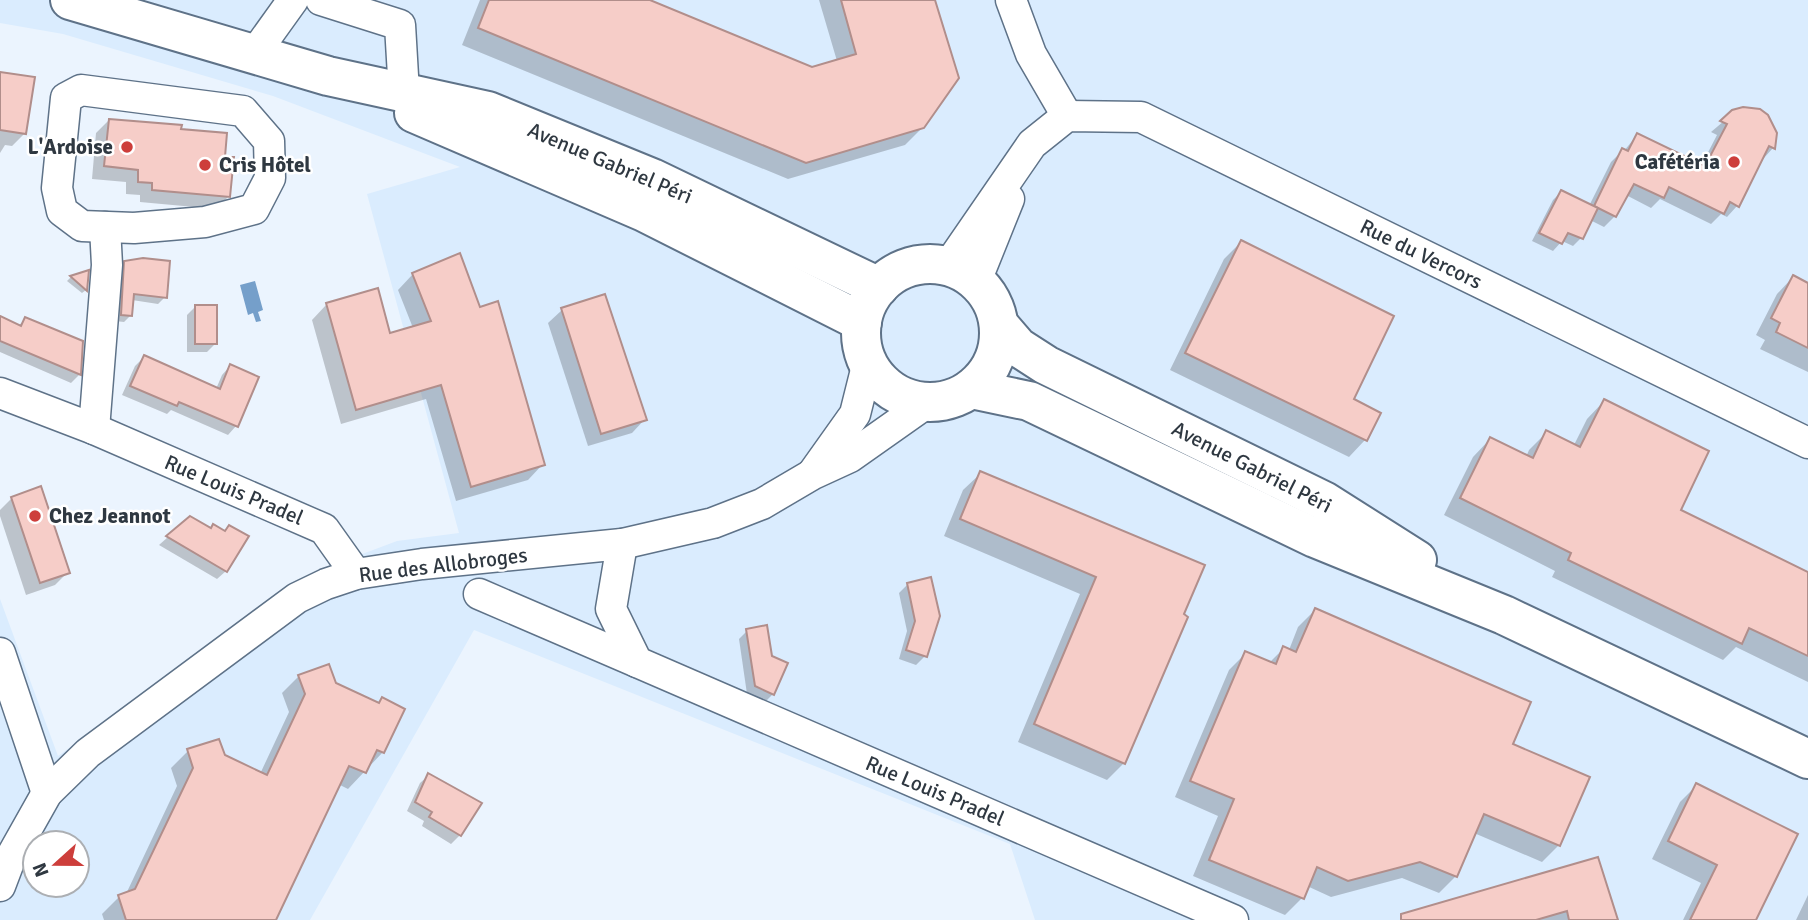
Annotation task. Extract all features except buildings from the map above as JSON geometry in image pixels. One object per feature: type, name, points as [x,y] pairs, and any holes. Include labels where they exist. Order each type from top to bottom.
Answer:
[{"type":"main road","name":"Avenue Gabriel Péri","points":[[70,0],[328,76],[488,111],[627,167],[879,287]]},
{"type":"main road","name":"Avenue Gabriel Péri","points":[[328,76],[644,212],[862,322]]},
{"type":"main road","points":[[929,264],[962,273],[987,294],[999,325],[999,344],[984,376],[971,389],[957,397],[928,402],[913,400],[886,386],[868,362],[861,336],[868,303],[879,287],[893,275],[910,267],[929,264]]},
{"type":"main road","name":"Avenue Gabriel Péri","points":[[999,325],[1018,347],[1046,365],[1324,501],[1504,615]]},
{"type":"main road","name":"Avenue Gabriel Péri","points":[[971,389],[1029,401],[1315,538],[1504,615],[1808,759]]},
{"type":"street","points":[[256,53],[293,0]]},
{"type":"street","points":[[321,0],[380,9],[400,26],[404,93]]},
{"type":"street","points":[[962,273],[1032,144],[1067,116],[1031,54],[1011,0]]},
{"type":"street","points":[[81,90],[243,111],[269,141],[270,178],[254,209],[205,222],[134,228],[105,227],[82,226],[62,211],[57,188],[65,98],[81,90]]},
{"type":"street","name":"Rue du Vercors","points":[[1067,116],[1141,117],[1808,443]]},
{"type":"street","points":[[94,429],[107,265],[105,227]]},
{"type":"street","name":"Rue des Allobroges","points":[[813,474],[855,414],[868,362]]},
{"type":"street","name":"Rue Louis Pradel","points":[[0,393],[94,429],[324,529],[356,574]]},
{"type":"street","name":"Rue des Allobroges","points":[[0,886],[11,857],[47,793],[88,753],[297,598],[356,574],[422,564],[622,544],[713,523],[762,504],[813,474],[850,457],[928,402]]},
{"type":"street","points":[[622,544],[611,609],[637,662]]},
{"type":"street","name":"Rue Louis Pradel","points":[[479,594],[1233,920]]},
{"type":"street","points":[[0,653],[47,793]]},
{"type":"shaded area","points":[[0,0],[1808,0],[1808,920],[1035,920],[1010,844],[474,630],[310,920],[0,920],[0,599],[58,756],[317,571],[397,541],[459,533],[367,194],[460,167],[273,96],[63,34],[0,23]]},
{"type":"water","points":[[255,281],[263,310],[258,312],[261,321],[256,322],[253,313],[248,315],[240,285]]},
{"type":"place","name":"L'Ardoise","points":[[127,147]]},
{"type":"place","name":"Cafétéria","points":[[1734,162]]},
{"type":"place","name":"Cris Hôtel","points":[[205,165]]},
{"type":"place","name":"Chez Jeannot","points":[[35,516]]}]
